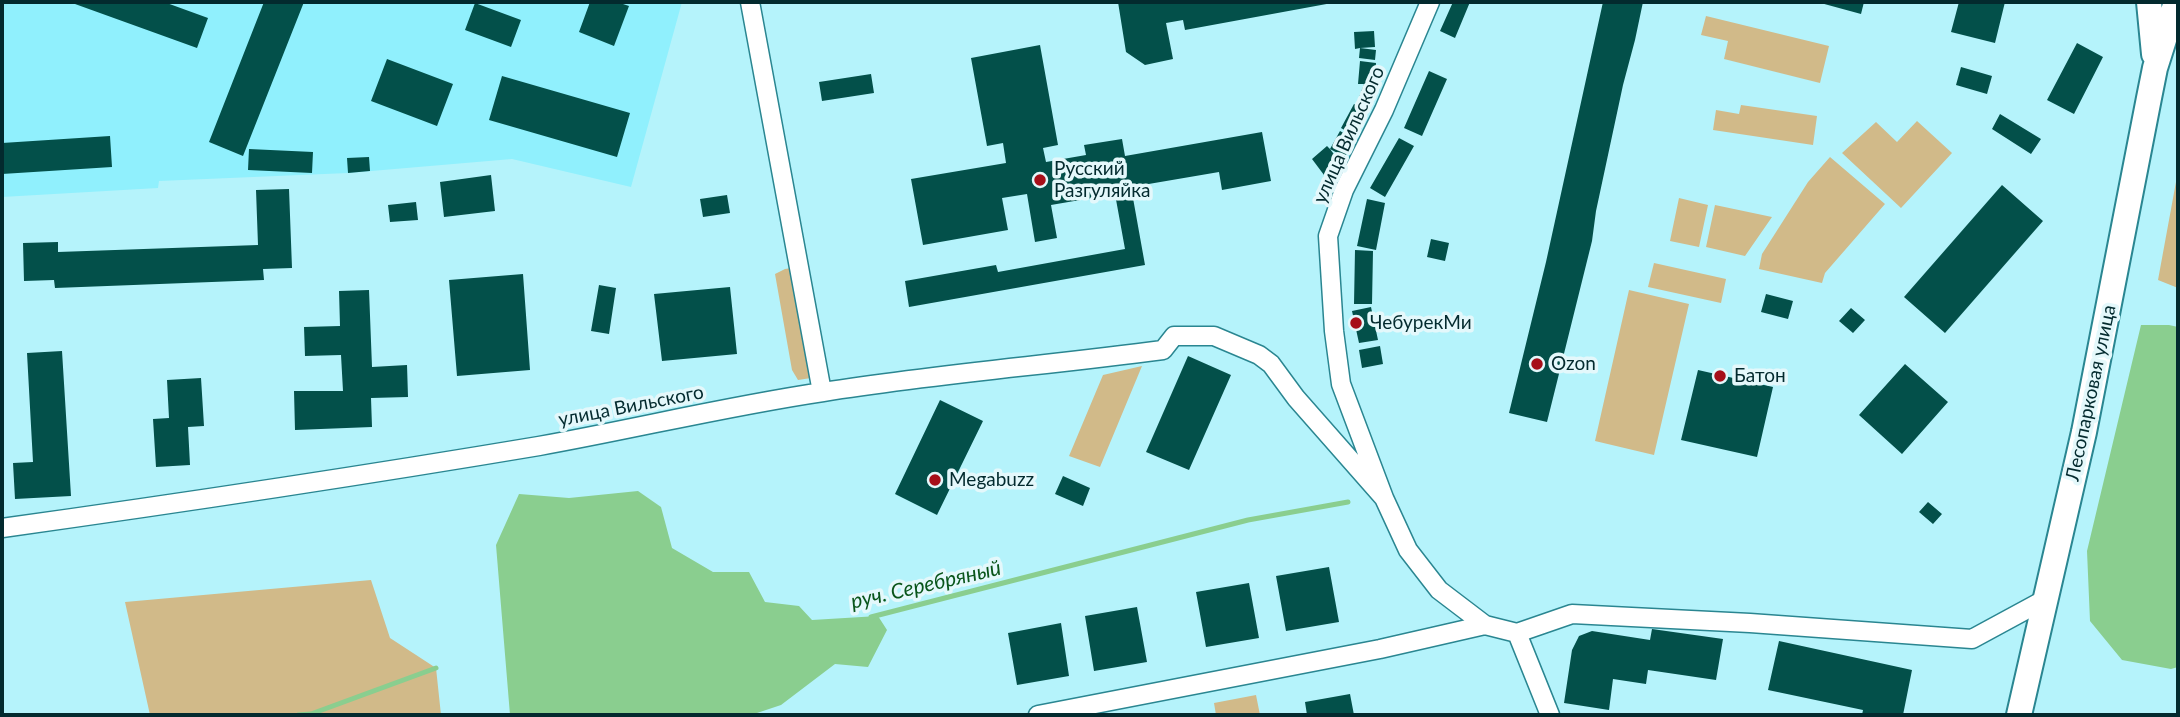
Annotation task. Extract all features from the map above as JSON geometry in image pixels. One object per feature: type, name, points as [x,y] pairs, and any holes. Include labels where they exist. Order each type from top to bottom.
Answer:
[{"type":"main road","points":[[2149,2],[2155,68]]},
{"type":"main road","points":[[2155,68],[2176,2]]},
{"type":"main road","name":"Лесопарковая улица","points":[[2019,715],[2090,404],[2155,68]]},
{"type":"street","points":[[750,2],[822,392]]},
{"type":"street","name":"улица Вильского","points":[[1384,498],[1341,384],[1334,331],[1328,236],[1344,190],[1384,110],[1430,2]]},
{"type":"street","name":"улица Вильского","points":[[2,528],[514,450],[822,392],[1163,350],[1174,336],[1214,336],[1259,355],[1271,364],[1296,398],[1384,498]]},
{"type":"street","points":[[1384,498],[1408,550],[1439,590],[1485,625],[1517,633],[1572,614],[1750,623],[1972,639],[2044,600]]},
{"type":"street","points":[[1038,715],[1380,649],[1485,625]]},
{"type":"street","points":[[1517,633],[1550,715]]},
{"type":"shaded area","points":[[2,2],[682,2],[631,187],[512,159],[348,173],[159,181],[158,188],[2,197]]},
{"type":"shaded area","points":[[1706,16],[1829,46],[1820,83],[1724,59],[1728,41],[1701,35]]},
{"type":"shaded area","points":[[1741,105],[1817,116],[1813,145],[1713,130],[1716,110],[1739,114]]},
{"type":"shaded area","points":[[1917,121],[1952,153],[1901,208],[1842,153],[1876,122],[1897,142]]},
{"type":"shaded area","points":[[1830,157],[1885,204],[1825,273],[1822,283],[1759,269],[1762,254],[1808,182]]},
{"type":"shaded area","points":[[2178,171],[2178,288],[2158,280]]},
{"type":"shaded area","points":[[1679,198],[1708,205],[1699,247],[1670,241]]},
{"type":"shaded area","points":[[1715,205],[1772,217],[1745,256],[1706,247]]},
{"type":"shaded area","points":[[1654,263],[1726,279],[1721,303],[1648,287]]},
{"type":"shaded area","points":[[792,268],[811,378],[798,380],[792,370],[775,274]]},
{"type":"shaded area","points":[[1629,290],[1689,304],[1654,455],[1595,441]]},
{"type":"shaded area","points":[[2141,325],[2178,327],[2178,667],[2171,669],[2122,660],[2090,621],[2087,551]]},
{"type":"shaded area","points":[[1142,366],[1100,467],[1069,456],[1103,375]]},
{"type":"shaded area","points":[[638,491],[661,507],[672,548],[713,572],[749,572],[765,602],[799,606],[812,620],[878,616],[887,630],[868,667],[835,664],[781,705],[751,715],[510,715],[496,545],[519,494],[569,498]]},
{"type":"shaded area","points":[[371,580],[390,638],[436,668],[441,715],[150,715],[125,602]]},
{"type":"shaded area","points":[[1256,695],[1260,715],[1216,715],[1214,703]]},
{"type":"building","points":[[164,2],[208,18],[197,48],[75,4]]},
{"type":"building","points":[[264,2],[304,2],[243,156],[209,142]]},
{"type":"building","points":[[590,2],[617,2],[629,6],[614,46],[579,32]]},
{"type":"building","points":[[1118,2],[1332,3],[1185,30],[1183,20],[1166,23],[1173,59],[1145,65],[1126,52]]},
{"type":"building","points":[[1453,2],[1470,2],[1455,38],[1440,31]]},
{"type":"building","points":[[1603,2],[1643,2],[1596,211],[1592,241],[1547,422],[1509,413],[1546,262]]},
{"type":"building","points":[[1817,2],[1864,2],[1861,14]]},
{"type":"building","points":[[1959,2],[2005,2],[1995,43],[1951,32]]},
{"type":"building","points":[[475,3],[521,20],[511,47],[465,30]]},
{"type":"building","points":[[1374,31],[1375,47],[1355,49],[1354,32]]},
{"type":"building","points":[[2077,43],[2103,57],[2074,114],[2047,100]]},
{"type":"building","points":[[1040,45],[1058,145],[1043,148],[1046,162],[1086,155],[1084,145],[1122,139],[1125,156],[1262,132],[1271,181],[1222,190],[1219,172],[1131,187],[1145,265],[909,307],[905,281],[996,265],[998,272],[1125,249],[1115,194],[1051,205],[1057,238],[1035,242],[1027,194],[1002,198],[1008,230],[923,245],[911,179],[1006,163],[1003,143],[987,146],[971,58]]},
{"type":"building","points":[[1360,48],[1376,50],[1375,60],[1359,58]]},
{"type":"building","points":[[387,59],[453,84],[437,126],[371,101]]},
{"type":"building","points":[[1360,61],[1376,63],[1374,86],[1358,84]]},
{"type":"building","points":[[1961,67],[1992,76],[1987,94],[1956,85]]},
{"type":"building","points":[[1429,71],[1447,79],[1422,136],[1404,128]]},
{"type":"building","points":[[871,74],[874,93],[822,101],[819,82]]},
{"type":"building","points":[[502,76],[630,113],[617,157],[489,120]]},
{"type":"building","points":[[1364,84],[1376,89],[1369,108],[1357,103]]},
{"type":"building","points":[[1354,104],[1368,112],[1355,136],[1341,128]]},
{"type":"building","points":[[2000,114],[2041,139],[2031,154],[1992,129]]},
{"type":"building","points":[[1340,131],[1354,139],[1345,157],[1330,149]]},
{"type":"building","points":[[110,136],[112,167],[2,174],[2,143]]},
{"type":"building","points":[[1399,138],[1414,146],[1385,197],[1370,188]]},
{"type":"building","points":[[1327,146],[1340,162],[1324,175],[1312,159]]},
{"type":"building","points":[[249,149],[313,152],[312,173],[248,170]]},
{"type":"building","points":[[369,157],[370,171],[348,173],[347,158]]},
{"type":"building","points":[[491,175],[495,211],[444,217],[440,182]]},
{"type":"building","points":[[2002,185],[2043,221],[1945,333],[1904,297]]},
{"type":"building","points":[[289,189],[292,268],[263,269],[264,280],[55,288],[54,280],[24,281],[23,243],[58,242],[58,252],[258,245],[256,190]]},
{"type":"building","points":[[727,195],[730,213],[703,217],[700,199]]},
{"type":"building","points":[[1367,199],[1385,203],[1376,250],[1357,246]]},
{"type":"building","points":[[416,202],[418,220],[390,222],[388,205]]},
{"type":"building","points":[[1431,239],[1449,243],[1445,261],[1427,257]]},
{"type":"building","points":[[1355,250],[1373,251],[1372,304],[1354,304]]},
{"type":"building","points":[[523,274],[530,370],[457,376],[449,280]]},
{"type":"building","points":[[599,285],[616,288],[609,334],[591,331]]},
{"type":"building","points":[[730,287],[737,354],[662,361],[654,294]]},
{"type":"building","points":[[369,290],[372,367],[407,365],[408,397],[371,398],[372,427],[295,430],[294,391],[343,391],[341,355],[305,356],[304,327],[340,326],[339,291]]},
{"type":"building","points":[[1766,294],[1793,301],[1788,319],[1761,312]]},
{"type":"building","points":[[1371,307],[1378,340],[1359,343],[1352,311]]},
{"type":"building","points":[[1851,308],[1865,320],[1853,333],[1839,321]]},
{"type":"building","points":[[1380,346],[1383,364],[1362,368],[1359,350]]},
{"type":"building","points":[[62,351],[71,496],[15,499],[13,463],[33,462],[27,353]]},
{"type":"building","points":[[1188,356],[1231,375],[1189,470],[1146,452]]},
{"type":"building","points":[[1905,364],[1948,402],[1902,454],[1859,415]]},
{"type":"building","points":[[1698,370],[1773,387],[1757,457],[1681,440]]},
{"type":"building","points":[[201,378],[204,426],[188,427],[190,465],[156,467],[153,419],[169,418],[167,380]]},
{"type":"building","points":[[940,400],[983,421],[937,515],[895,494]]},
{"type":"building","points":[[1063,476],[1090,488],[1083,506],[1055,494]]},
{"type":"building","points":[[1928,502],[1942,514],[1933,524],[1919,512]]},
{"type":"building","points":[[1329,567],[1339,622],[1286,631],[1276,576]]},
{"type":"building","points":[[1249,583],[1259,638],[1206,647],[1196,592]]},
{"type":"building","points":[[1137,607],[1147,662],[1094,671],[1085,616]]},
{"type":"building","points":[[1061,623],[1069,676],[1017,685],[1008,633]]},
{"type":"building","points":[[1652,629],[1723,639],[1716,680],[1648,670],[1646,684],[1613,679],[1609,710],[1564,703],[1572,650],[1579,636],[1592,631],[1650,640]]},
{"type":"building","points":[[1779,641],[1912,670],[1903,715],[1862,715],[1863,710],[1768,690]]},
{"type":"building","points":[[1350,694],[1354,715],[1307,715],[1305,702]]},
{"type":"waterway","name":"руч. Серебряный","points":[[871,617],[1248,520],[1348,502]]},
{"type":"waterway","name":"руч. Серебряный","points":[[298,715],[311,714],[436,668]]},
{"type":"place","name":"Русский Разгуляйка","points":[[1040,180]]},
{"type":"place","name":"ЧебурекМи","points":[[1356,323]]},
{"type":"place","name":"Ozon","points":[[1537,364]]},
{"type":"place","name":"Батон","points":[[1720,376]]},
{"type":"place","name":"Megabuzz","points":[[935,480]]}]
